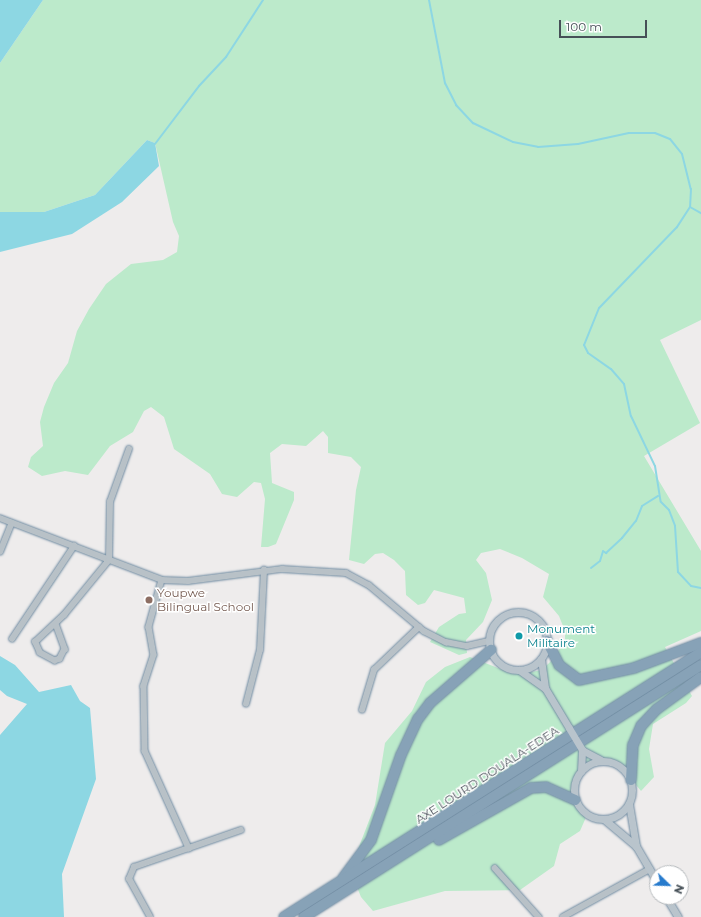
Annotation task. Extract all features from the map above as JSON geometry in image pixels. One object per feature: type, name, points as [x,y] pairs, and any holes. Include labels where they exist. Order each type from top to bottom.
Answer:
[{"type":"highway","points":[[547,641],[559,665],[579,680],[634,668],[701,643]]},
{"type":"highway","points":[[330,891],[350,872],[371,840],[401,755],[418,719],[430,703],[490,645]]},
{"type":"highway","name":"AXE LOURD DOUALA-EDEA","points":[[284,917],[330,891],[701,652]]},
{"type":"highway","name":"AXE LOURD DOUALA-EDEA","points":[[304,917],[394,862],[701,665]]},
{"type":"highway","points":[[631,780],[632,745],[641,726],[657,709],[701,677]]},
{"type":"highway","points":[[394,862],[452,834],[532,788],[546,787],[575,800]]},
{"type":"main road","points":[[545,688],[520,670],[499,663],[490,645],[496,622],[514,613],[533,616],[541,623],[547,641],[541,659],[545,688],[582,750],[601,760],[616,764],[631,780],[629,804],[636,846]]},
{"type":"main road","points":[[520,670],[532,667],[541,659]]},
{"type":"main road","points":[[581,771],[582,750]]},
{"type":"main road","points":[[601,760],[581,771],[575,780],[575,800],[587,815],[605,820],[636,846],[649,867]]},
{"type":"main road","points":[[605,820],[614,817],[629,804]]},
{"type":"main road","points":[[671,905],[678,917]]},
{"type":"street","points":[[56,624],[65,649],[60,659],[55,661],[40,653],[35,646],[37,639],[56,624],[109,560],[110,502],[129,449]]},
{"type":"street","points":[[0,518],[162,580],[188,581],[264,570],[346,573],[369,585],[419,627],[455,645],[490,645]]},
{"type":"street","points":[[0,552],[12,522]]},
{"type":"street","points":[[12,639],[74,546]]},
{"type":"street","points":[[246,704],[260,650],[264,570]]},
{"type":"street","points":[[162,580],[149,627],[154,655],[144,686],[145,751],[190,848]]},
{"type":"street","points":[[362,710],[374,670],[419,627]]},
{"type":"street","points":[[150,917],[130,883],[131,870],[137,865],[241,830]]},
{"type":"street","points":[[495,868],[539,917]]},
{"type":"street","points":[[563,917],[649,870]]},
{"type":"green space","points":[[43,0],[701,0],[701,320],[660,340],[700,423],[644,456],[701,551],[701,631],[665,647],[692,696],[686,703],[653,724],[649,749],[654,777],[641,791],[623,769],[608,761],[593,762],[581,771],[573,790],[578,806],[587,815],[580,831],[560,844],[554,866],[520,890],[445,891],[373,911],[361,897],[350,870],[375,805],[385,743],[412,711],[426,682],[445,667],[470,657],[503,670],[526,673],[542,670],[554,658],[565,639],[565,631],[559,616],[543,597],[549,574],[522,558],[500,549],[481,553],[476,560],[486,573],[492,600],[483,622],[466,640],[467,653],[459,655],[430,642],[439,627],[459,614],[466,613],[464,598],[434,590],[425,603],[418,605],[406,595],[405,571],[394,560],[383,553],[375,554],[364,564],[349,560],[356,490],[361,467],[351,457],[328,453],[328,437],[323,431],[306,446],[282,444],[270,453],[272,483],[294,492],[294,500],[276,544],[268,547],[261,547],[265,499],[261,483],[254,482],[237,497],[222,494],[210,474],[174,449],[164,417],[151,407],[144,411],[133,432],[110,446],[88,475],[65,471],[42,476],[28,467],[31,457],[43,446],[40,422],[44,407],[54,383],[68,363],[77,331],[89,309],[106,284],[131,264],[163,260],[177,252],[179,236],[173,222],[155,143],[147,140],[95,195],[44,212],[0,212],[0,63]]},
{"type":"water","points":[[0,0],[43,0],[0,63]]},
{"type":"water","points":[[147,140],[155,143],[159,166],[122,202],[72,234],[0,252],[0,212],[44,212],[95,195]]},
{"type":"water","points":[[0,656],[15,665],[39,692],[71,685],[80,701],[90,708],[96,779],[62,874],[64,917],[0,917],[0,735],[27,704],[7,696],[0,690]]},
{"type":"waterway","points":[[155,144],[199,86],[226,57],[263,0]]},
{"type":"waterway","points":[[429,0],[445,83],[456,105],[473,123],[513,142],[538,147],[578,144],[629,133],[655,133],[670,139],[682,154],[691,189],[690,207],[677,227],[599,308],[584,345],[588,353],[611,369],[624,384],[631,416],[655,466],[661,502],[669,510],[675,526],[678,572],[691,586],[701,588]]},
{"type":"waterway","points":[[690,207],[701,213]]},
{"type":"waterway","points":[[591,568],[600,561],[603,551],[606,553],[622,538],[636,521],[642,506],[658,496]]},
{"type":"place","name":"Youpwe Bilingual School","points":[[149,600]]},
{"type":"place","name":"Monument Militaire","points":[[519,636]]}]
